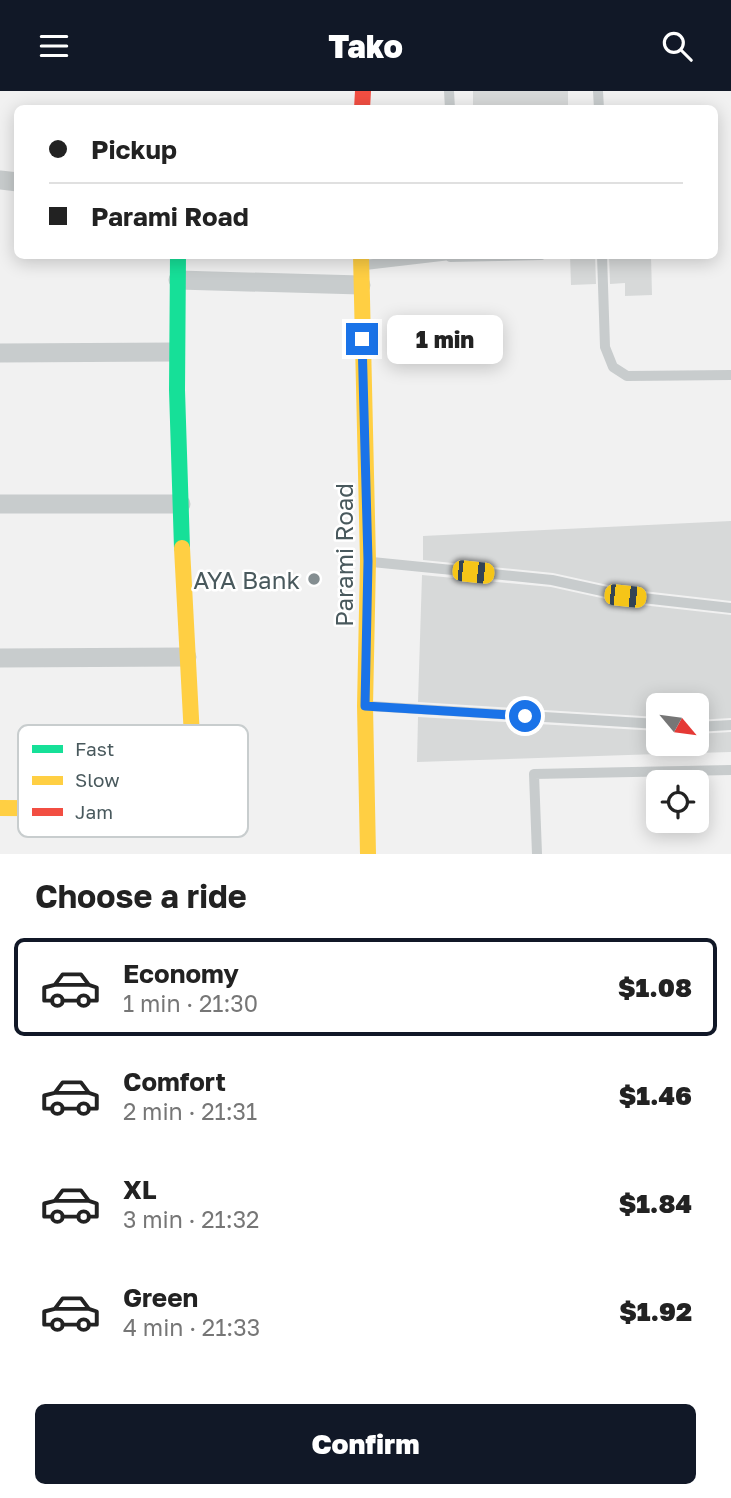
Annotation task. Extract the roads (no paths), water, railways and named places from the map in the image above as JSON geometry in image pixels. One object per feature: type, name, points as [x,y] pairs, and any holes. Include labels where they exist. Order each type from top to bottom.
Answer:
[{"type":"street","points":[[178,259],[176,352],[191,725]]},
{"type":"street","points":[[178,280],[361,269]]},
{"type":"street","name":"Parami Road","points":[[361,269],[368,561],[365,706],[368,854]]},
{"type":"street","points":[[0,353],[176,352]]},
{"type":"street","points":[[0,504],[181,504]]},
{"type":"street","points":[[0,658],[187,657]]},
{"type":"street","points":[[0,808],[18,808]]},
{"type":"lane","points":[[361,269],[419,259]]},
{"type":"lane","points":[[603,259],[605,347],[613,367],[626,376],[731,375]]},
{"type":"lane","points":[[368,561],[552,580],[625,596],[731,608]]},
{"type":"lane","points":[[365,706],[646,723]]},
{"type":"lane","points":[[709,726],[731,725]]},
{"type":"lane","points":[[537,854],[534,773],[731,770]]},
{"type":"place","name":"AYA Bank","points":[[314,579]]}]
